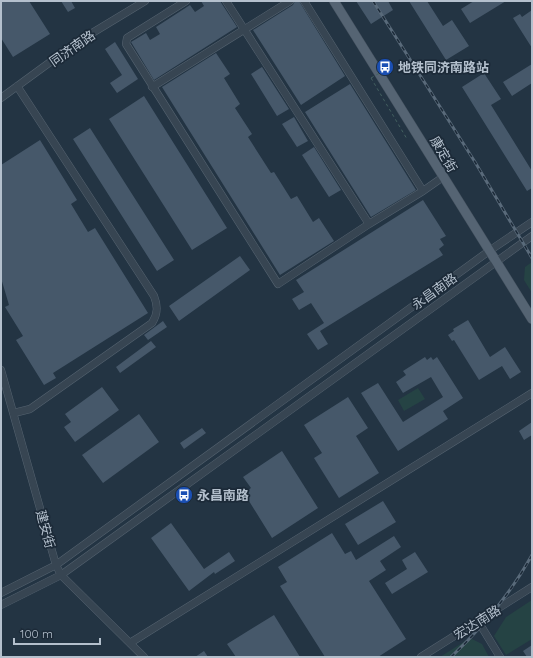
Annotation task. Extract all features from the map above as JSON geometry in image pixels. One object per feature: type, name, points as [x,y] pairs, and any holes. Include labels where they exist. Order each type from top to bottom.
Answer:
[{"type":"main road","name":"康定街","points":[[334,1],[532,320]]},
{"type":"street","name":"同济南路","points":[[1,98],[79,41],[145,1]]},
{"type":"street","points":[[186,1],[127,38],[126,44],[278,284],[443,177]]},
{"type":"street","points":[[226,1],[369,224]]},
{"type":"street","points":[[152,87],[290,1]]},
{"type":"street","points":[[304,1],[423,191]]},
{"type":"street","points":[[14,413],[30,409],[152,324],[156,316],[156,303],[154,296],[17,86]]},
{"type":"street","name":"永昌南路","points":[[1,592],[56,565],[489,251],[532,222]]},
{"type":"street","name":"永昌南路","points":[[1,604],[61,575],[532,236]]},
{"type":"street","name":"建安街","points":[[1,370],[56,565],[61,575],[144,657]]},
{"type":"street","points":[[130,643],[532,393]]},
{"type":"street","name":"宏达南路","points":[[422,657],[532,587]]},
{"type":"street","points":[[478,621],[500,657]]},
{"type":"path","points":[[390,67],[372,78],[407,139]]},
{"type":"green space","points":[[532,262],[532,293],[524,280],[525,267]]},
{"type":"green space","points":[[418,388],[425,399],[404,411],[398,400]]},
{"type":"green space","points":[[532,600],[532,639],[506,655],[494,636],[506,617]]},
{"type":"green space","points":[[470,638],[482,644],[489,657],[440,657]]},
{"type":"building","points":[[29,1],[50,34],[13,57],[1,38],[1,2]]},
{"type":"building","points":[[61,1],[71,1],[75,8],[68,12]]},
{"type":"building","points":[[201,1],[220,1],[237,27],[154,80],[131,42],[146,33],[150,40],[160,34],[156,27],[190,5],[195,12],[204,6]]},
{"type":"building","points":[[295,1],[299,1],[345,76],[301,105],[253,30],[293,5]]},
{"type":"building","points":[[356,1],[388,1],[393,10],[371,24]]},
{"type":"building","points":[[409,1],[427,1],[443,26],[452,20],[469,46],[446,60]]},
{"type":"building","points":[[474,1],[506,1],[470,23],[461,9]]},
{"type":"building","points":[[532,10],[532,48],[513,18],[520,14],[522,17]]},
{"type":"building","points":[[115,42],[138,79],[117,93],[110,83],[122,75],[105,49]]},
{"type":"building","points":[[216,53],[230,74],[224,78],[240,104],[235,108],[252,134],[248,137],[271,173],[274,172],[291,199],[297,196],[313,222],[319,218],[334,241],[280,275],[162,87]]},
{"type":"building","points":[[532,64],[532,83],[512,96],[503,82]]},
{"type":"building","points":[[262,67],[289,109],[277,116],[251,74]]},
{"type":"building","points":[[484,73],[501,99],[491,105],[532,171],[532,188],[527,191],[462,87]]},
{"type":"building","points":[[350,84],[416,190],[371,217],[305,112]]},
{"type":"building","points":[[144,96],[227,228],[192,250],[109,119]]},
{"type":"building","points":[[294,117],[308,141],[297,147],[282,124]]},
{"type":"building","points":[[90,128],[174,260],[157,271],[73,139]]},
{"type":"building","points":[[40,140],[77,200],[71,204],[88,232],[95,228],[148,313],[53,373],[56,378],[44,385],[16,340],[23,336],[5,307],[9,305],[1,278],[1,165]]},
{"type":"building","points":[[314,147],[341,190],[329,197],[302,155]]},
{"type":"building","points":[[423,200],[446,236],[440,239],[444,245],[439,249],[443,255],[320,331],[328,344],[318,350],[307,334],[324,323],[311,303],[299,310],[292,299],[304,292],[296,280]]},
{"type":"building","points":[[240,256],[250,270],[179,321],[169,306]]},
{"type":"building","points":[[468,320],[490,357],[505,347],[521,372],[510,379],[502,366],[479,380],[454,340],[452,341],[448,335],[454,331],[453,329]]},
{"type":"building","points":[[163,321],[167,327],[148,340],[144,335]]},
{"type":"building","points":[[151,341],[156,347],[120,373],[116,367]]},
{"type":"building","points":[[425,357],[427,360],[431,357],[433,360],[437,357],[463,398],[443,411],[448,419],[398,451],[361,393],[378,383],[403,422],[443,397],[431,377],[403,393],[396,382],[406,375],[403,371]]},
{"type":"building","points":[[102,387],[119,410],[75,442],[64,427],[71,422],[65,414]]},
{"type":"building","points":[[348,397],[368,428],[356,436],[379,473],[339,498],[314,458],[322,453],[304,425]]},
{"type":"building","points":[[139,414],[159,442],[103,483],[82,455]]},
{"type":"building","points":[[532,422],[532,435],[524,440],[519,431]]},
{"type":"building","points":[[202,428],[206,433],[184,449],[180,443]]},
{"type":"building","points":[[282,451],[318,508],[272,538],[244,493],[251,488],[243,477]]},
{"type":"building","points":[[383,501],[396,522],[358,545],[345,524]]},
{"type":"building","points":[[171,523],[204,569],[229,552],[235,561],[215,574],[214,572],[189,591],[151,538]]},
{"type":"building","points":[[332,533],[345,554],[351,551],[356,560],[394,536],[401,547],[380,561],[386,570],[369,581],[406,639],[378,657],[325,657],[280,586],[287,582],[278,567]]},
{"type":"building","points":[[415,552],[428,572],[392,594],[385,583],[407,569],[402,560]]},
{"type":"building","points":[[274,615],[300,657],[236,657],[227,644]]},
{"type":"building","points":[[532,645],[532,657],[527,657],[523,651]]},
{"type":"building","points":[[204,651],[208,657],[195,657]]},
{"type":"railway","points":[[373,1],[475,162],[532,258]]},
{"type":"railway","points":[[451,657],[496,609],[515,583],[532,555]]},
{"type":"place","name":"地铁同济南路站","points":[[385,67]]},
{"type":"place","name":"永昌南路","points":[[184,495]]}]
